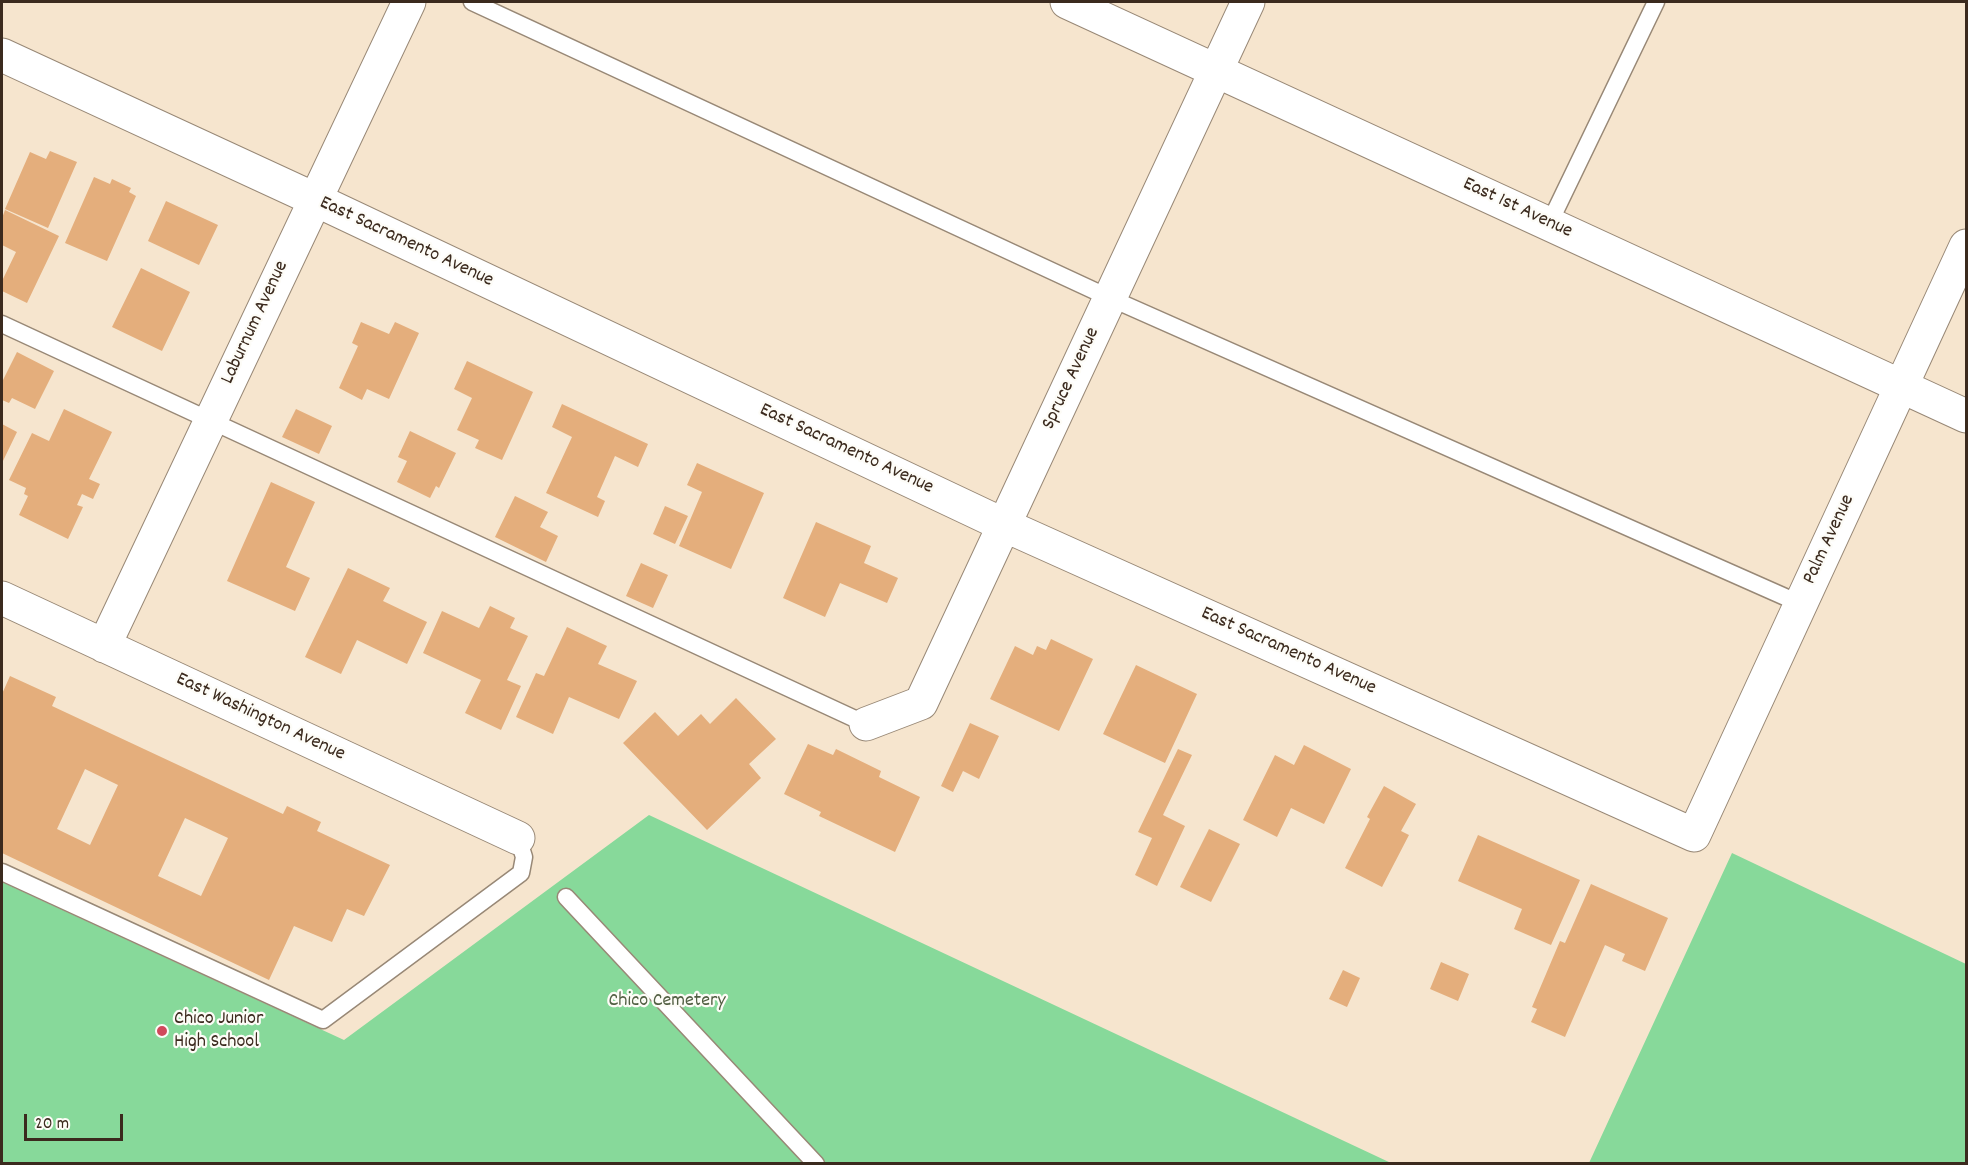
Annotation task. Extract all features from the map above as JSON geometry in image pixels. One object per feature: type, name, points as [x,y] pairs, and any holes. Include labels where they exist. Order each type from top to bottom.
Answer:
[{"type":"street","name":"Laburnum Avenue","points":[[104,646],[409,2]]},
{"type":"street","name":"East 1st Avenue","points":[[1067,2],[1966,416]]},
{"type":"street","name":"Spruce Avenue","points":[[866,724],[921,703],[1248,2]]},
{"type":"street","name":"East Sacramento Avenue","points":[[2,55],[1004,525],[1695,835]]},
{"type":"street","name":"Palm Avenue","points":[[1695,835],[1966,246]]},
{"type":"street","name":"East Washington Avenue","points":[[2,598],[518,838]]},
{"type":"lane","points":[[472,2],[1110,298],[1801,604]]},
{"type":"lane","points":[[1549,224],[1656,2]]},
{"type":"lane","points":[[2,324],[866,724]]},
{"type":"lane","points":[[2,872],[323,1020],[521,873],[524,857],[518,838]]},
{"type":"lane","points":[[566,897],[816,1164]]},
{"type":"green space","name":"Chico Cemetery","points":[[649,815],[1391,1163],[2,1164],[2,882],[344,1040]]},
{"type":"green space","points":[[1732,853],[1966,964],[1966,1163],[1589,1163]]},
{"type":"building","points":[[50,151],[77,162],[48,228],[5,209],[30,152],[46,159]]},
{"type":"building","points":[[94,177],[110,184],[112,179],[131,188],[129,192],[136,196],[107,261],[65,243]]},
{"type":"building","points":[[166,201],[218,225],[199,265],[148,241]]},
{"type":"building","points":[[5,210],[59,236],[27,303],[2,291],[2,281],[16,252],[2,245],[2,218]]},
{"type":"building","points":[[141,268],[190,292],[162,351],[112,327]]},
{"type":"building","points":[[361,322],[389,334],[395,322],[419,333],[389,399],[367,389],[362,400],[339,388],[358,346],[352,343]]},
{"type":"building","points":[[17,352],[54,371],[35,409],[12,398],[9,403],[2,400],[2,382]]},
{"type":"building","points":[[467,361],[533,392],[502,460],[475,448],[479,440],[457,430],[472,398],[454,389]]},
{"type":"building","points":[[562,404],[648,444],[638,467],[615,456],[597,497],[605,501],[598,517],[546,493],[572,437],[552,427]]},
{"type":"building","points":[[64,409],[112,432],[89,479],[100,484],[93,499],[82,494],[77,505],[83,507],[68,539],[19,515],[28,496],[24,494],[26,488],[9,480],[32,433],[49,441]]},
{"type":"building","points":[[296,409],[332,426],[319,454],[282,437]]},
{"type":"building","points":[[2,424],[17,432],[2,463]]},
{"type":"building","points":[[410,431],[456,453],[439,488],[436,486],[430,498],[397,482],[407,461],[398,457]]},
{"type":"building","points":[[697,463],[764,493],[731,569],[679,546],[702,492],[687,485]]},
{"type":"building","points":[[271,482],[315,502],[286,567],[310,578],[295,611],[227,581]]},
{"type":"building","points":[[515,496],[548,512],[540,527],[558,536],[546,562],[495,537]]},
{"type":"building","points":[[665,506],[688,516],[675,544],[653,534]]},
{"type":"building","points":[[816,522],[871,546],[864,563],[898,578],[887,603],[840,583],[825,617],[783,598]]},
{"type":"building","points":[[641,563],[668,575],[653,608],[626,596]]},
{"type":"building","points":[[348,568],[390,588],[383,601],[427,622],[407,664],[357,640],[341,674],[305,657]]},
{"type":"building","points":[[490,606],[515,618],[510,628],[528,636],[507,680],[521,686],[501,730],[465,713],[481,680],[423,653],[442,611],[479,628]]},
{"type":"building","points":[[567,627],[607,646],[598,664],[637,681],[619,719],[569,697],[553,734],[516,717],[536,673],[544,676]]},
{"type":"building","points":[[1051,639],[1093,659],[1059,731],[990,699],[1015,646],[1033,655],[1037,646],[1046,650]]},
{"type":"building","points":[[1136,665],[1197,694],[1165,763],[1103,734]]},
{"type":"building","points":[[10,676],[56,697],[52,706],[283,814],[287,806],[321,822],[317,831],[390,865],[364,916],[347,909],[332,942],[294,926],[269,980],[2,853],[2,694]],"holes":[[[85,769],[118,785],[90,845],[57,829]],[[185,818],[228,838],[201,896],[158,876]]]},
{"type":"building","points":[[736,698],[776,739],[749,764],[761,778],[707,830],[623,743],[655,712],[678,736],[701,714],[710,724]]},
{"type":"building","points":[[970,723],[999,736],[979,779],[963,771],[953,792],[941,786]]},
{"type":"building","points":[[808,744],[833,755],[836,749],[881,771],[879,777],[920,797],[895,852],[819,816],[821,812],[784,794]]},
{"type":"building","points":[[1304,745],[1351,769],[1324,824],[1291,808],[1277,837],[1243,820],[1275,755],[1294,765]]},
{"type":"building","points":[[1178,749],[1192,755],[1163,815],[1185,826],[1157,886],[1135,875],[1152,838],[1138,832]]},
{"type":"building","points":[[1384,786],[1416,804],[1401,831],[1409,835],[1382,887],[1345,868],[1370,819],[1367,817]]},
{"type":"building","points":[[1209,829],[1240,844],[1211,902],[1180,887]]},
{"type":"building","points":[[1478,835],[1580,880],[1551,945],[1514,929],[1522,909],[1458,881]]},
{"type":"building","points":[[1591,884],[1668,918],[1645,971],[1622,961],[1625,954],[1605,945],[1565,1037],[1531,1022],[1537,1009],[1532,1007],[1560,941],[1565,943]]},
{"type":"building","points":[[1441,962],[1469,974],[1458,1001],[1430,989]]},
{"type":"building","points":[[1343,970],[1360,978],[1347,1007],[1329,999]]},
{"type":"place","name":"Chico Junior High School","points":[[162,1031]]}]
